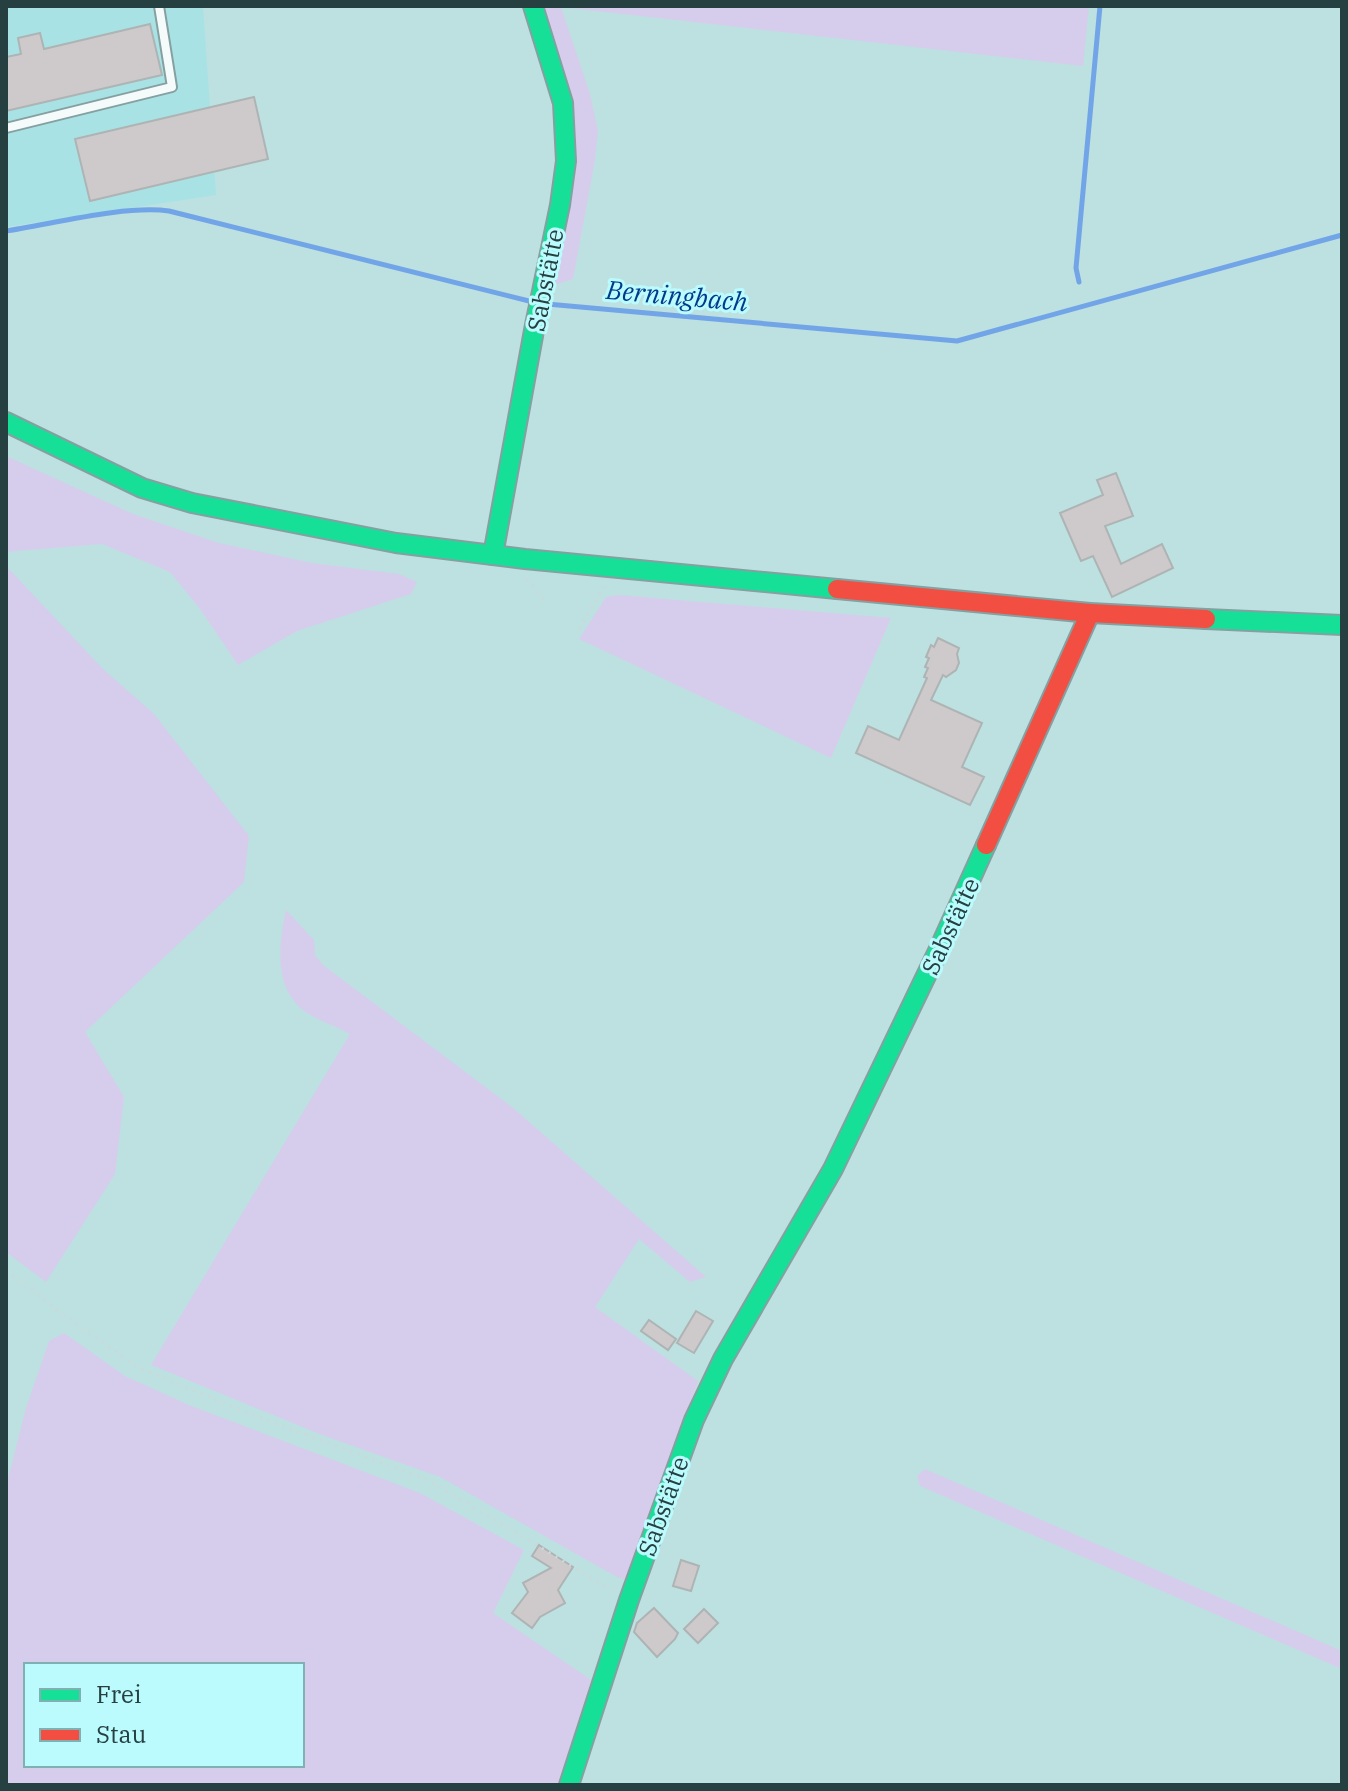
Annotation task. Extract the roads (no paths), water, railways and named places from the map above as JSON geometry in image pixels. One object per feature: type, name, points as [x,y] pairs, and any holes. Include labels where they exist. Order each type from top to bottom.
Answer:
[{"type":"street","name":"Sabstätte","points":[[493,555],[563,191],[565,118],[558,80],[533,6]]},
{"type":"street","points":[[6,422],[142,488],[192,503],[396,543],[525,559],[1090,613],[1342,625]]},
{"type":"street","name":"Sabstätte","points":[[569,1785],[629,1600],[706,1396],[723,1359],[839,1157],[939,949],[1090,613]]},
{"type":"lane","points":[[6,128],[172,87],[159,6]]},
{"type":"waterway","points":[[1079,282],[1076,268],[1100,6]]},
{"type":"waterway","name":"Berningbach","points":[[6,231],[110,213],[169,211],[533,302]]},
{"type":"waterway","name":"Berningbach","points":[[547,304],[957,341],[1342,235]]}]
